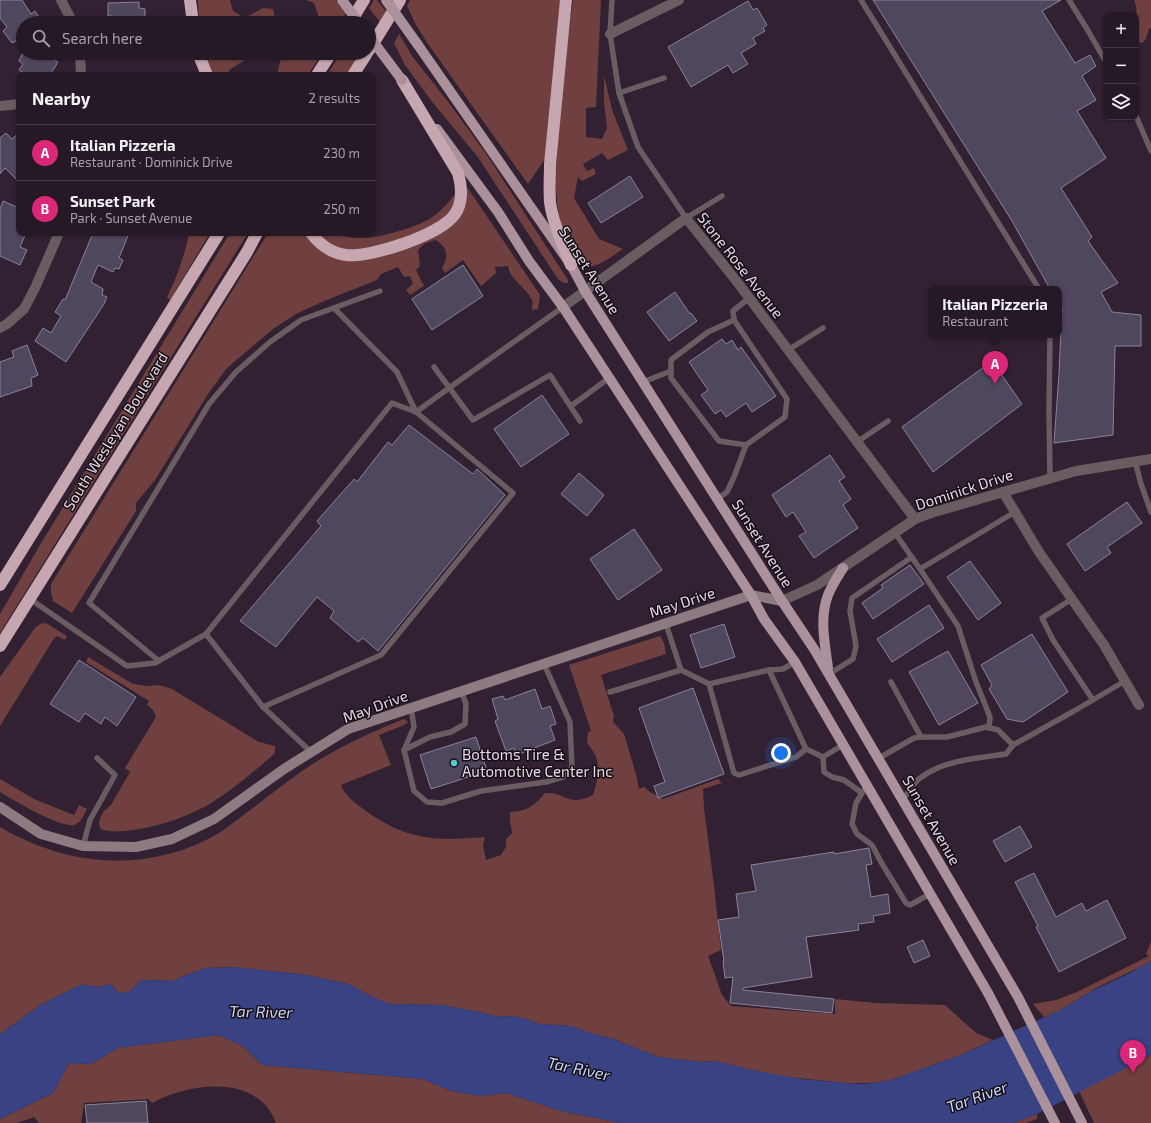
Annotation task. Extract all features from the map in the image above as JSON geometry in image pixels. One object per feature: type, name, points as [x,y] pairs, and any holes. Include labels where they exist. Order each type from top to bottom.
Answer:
[{"type":"highway","points":[[190,0],[192,16]]},
{"type":"highway","points":[[354,16],[364,0]]},
{"type":"highway","points":[[376,39],[400,0]]},
{"type":"highway","points":[[566,0],[549,187],[554,216],[571,265]]},
{"type":"highway","points":[[201,60],[206,72]]},
{"type":"highway","points":[[319,72],[327,60]]},
{"type":"highway","points":[[355,72],[363,60]]},
{"type":"highway","points":[[313,236],[327,249],[346,255],[361,255],[418,238],[442,226],[456,214],[461,200],[461,182],[458,173],[402,80]]},
{"type":"highway","name":"South Wesleyan Boulevard","points":[[0,585],[217,236]]},
{"type":"highway","name":"South Wesleyan Boulevard","points":[[0,646],[247,252],[255,236]]},
{"type":"main road","points":[[342,0],[354,16]]},
{"type":"main road","name":"Sunset Avenue","points":[[386,0],[571,265],[585,291],[814,649],[1018,997],[1082,1123]]},
{"type":"main road","points":[[376,45],[498,212],[530,262],[563,307],[751,595],[764,619],[795,662],[843,745],[865,790],[930,894],[996,1008],[1055,1123]]},
{"type":"main road","points":[[829,674],[823,635],[824,609],[829,593],[843,568]]},
{"type":"main road","name":"May Drive","points":[[0,808],[41,834],[83,846],[136,847],[172,839],[214,819],[284,769],[348,729],[751,595],[782,601]]},
{"type":"street","points":[[61,0],[70,16]]},
{"type":"street","points":[[610,34],[679,0]]},
{"type":"street","points":[[81,60],[82,72]]},
{"type":"street","points":[[0,106],[16,104]]},
{"type":"street","points":[[563,307],[686,218]]},
{"type":"street","name":"Stone Rose Avenue","points":[[686,218],[749,298],[915,519]]},
{"type":"street","points":[[0,328],[7,324],[24,309],[35,288],[57,236]]},
{"type":"street","name":"Dominick Drive","points":[[782,601],[817,585],[915,519],[1076,471],[1151,459]]},
{"type":"street","points":[[1003,492],[1039,552],[1104,645],[1139,705]]},
{"type":"lane","name":"Stone Rose Avenue","points":[[612,0],[610,34],[619,93],[638,147],[686,218]]},
{"type":"lane","points":[[861,0],[1037,286]]},
{"type":"lane","points":[[1069,0],[1103,57]]},
{"type":"lane","points":[[619,93],[664,78]]},
{"type":"lane","points":[[1138,120],[1151,151]]},
{"type":"lane","points":[[686,218],[722,196]]},
{"type":"lane","points":[[159,661],[89,603],[210,404],[236,372],[270,342],[301,320],[380,291]]},
{"type":"lane","points":[[717,499],[727,492],[746,445],[786,417],[788,399],[734,320],[733,311],[749,298]]},
{"type":"lane","points":[[416,412],[563,307]]},
{"type":"lane","points":[[334,308],[397,372],[416,412]]},
{"type":"lane","points":[[734,320],[708,332],[670,360],[671,378],[719,441],[746,445]]},
{"type":"lane","points":[[788,350],[823,328]]},
{"type":"lane","points":[[1050,338],[1050,478]]},
{"type":"lane","points":[[434,367],[473,420],[550,375],[580,421]]},
{"type":"lane","points":[[643,382],[671,371]]},
{"type":"lane","points":[[571,406],[609,378]]},
{"type":"lane","points":[[30,598],[127,666],[155,663],[206,634],[392,403],[416,412],[513,493],[381,655],[263,707]]},
{"type":"lane","points":[[857,442],[888,421]]},
{"type":"lane","points":[[1135,462],[1151,512]]},
{"type":"lane","points":[[920,569],[1015,512]]},
{"type":"lane","points":[[895,533],[958,626],[976,682],[990,717],[989,728]]},
{"type":"lane","points":[[829,674],[853,659],[856,646],[850,611],[852,598],[912,557]]},
{"type":"lane","points":[[1072,599],[1042,618],[1053,640],[1092,700]]},
{"type":"lane","points":[[666,624],[681,670]]},
{"type":"lane","points":[[206,634],[263,707],[311,752]]},
{"type":"lane","points":[[610,692],[681,670],[709,684],[769,670],[784,669],[795,662]]},
{"type":"lane","points":[[411,708],[414,727],[404,750],[414,791],[427,802],[442,803],[481,791],[546,782],[563,776],[572,768],[570,722],[544,664]]},
{"type":"lane","points":[[769,670],[806,749],[823,758]]},
{"type":"lane","points":[[903,800],[919,778],[945,765],[970,759],[1006,754],[1013,745],[1125,681]]},
{"type":"lane","points":[[891,682],[921,737]]},
{"type":"lane","points":[[709,684],[734,773],[739,775],[796,758],[806,749]]},
{"type":"lane","points":[[404,750],[430,737],[451,732],[465,724],[466,704],[461,691]]},
{"type":"lane","points":[[878,758],[914,738],[947,737],[986,727],[998,730],[1013,745]]},
{"type":"lane","points":[[823,758],[843,745]]},
{"type":"lane","points":[[83,846],[90,820],[115,775],[97,758]]},
{"type":"lane","points":[[823,758],[824,772],[832,777],[844,780],[865,790],[856,804],[852,824],[857,834],[872,845],[906,903],[910,905],[930,894]]},
{"type":"shaded area","points":[[198,0],[230,0],[233,11],[242,16],[199,16]]},
{"type":"shaded area","points":[[306,0],[336,0],[346,13],[344,16],[318,16],[314,3]]},
{"type":"shaded area","points":[[374,0],[377,0],[386,11],[380,22],[376,16],[369,8]]},
{"type":"shaded area","points":[[410,0],[563,0],[545,159],[528,184],[428,44],[416,25],[407,6]]},
{"type":"shaded area","points":[[573,0],[601,0],[596,107],[586,108],[586,137],[602,139],[607,128],[604,102],[604,75],[612,110],[628,150],[608,160],[602,153],[583,164],[587,171],[594,168],[596,174],[582,181],[578,177],[574,198],[599,239],[623,249],[605,261],[590,266],[585,266],[579,263],[570,249],[563,231],[558,211],[556,191],[558,127]]},
{"type":"shaded area","points":[[1134,0],[1151,0],[1151,28],[1149,29],[1146,39],[1142,43],[1139,42],[1139,12],[1136,12]]},
{"type":"shaded area","points":[[263,8],[273,9],[274,16],[249,16]]},
{"type":"shaded area","points":[[399,34],[412,56],[487,155],[568,280],[568,283],[563,283],[558,279],[477,156],[433,103],[405,65],[394,43]]},
{"type":"shaded area","points":[[200,60],[244,60],[229,70],[229,72],[201,72]]},
{"type":"shaded area","points":[[280,60],[318,60],[310,72],[278,72]]},
{"type":"shaded area","points":[[337,60],[356,60],[348,72],[329,72]]},
{"type":"shaded area","points":[[463,181],[540,295],[538,309],[532,310],[532,300],[509,271],[508,266],[495,267],[496,273],[481,286],[463,260],[445,273],[442,268],[446,260],[446,252],[443,246],[435,240],[424,244],[418,250],[420,266],[416,270],[424,286],[410,295],[406,290],[413,284],[410,276],[404,277],[398,267],[381,274],[377,280],[296,314],[273,329],[227,368],[208,394],[155,480],[136,503],[136,511],[72,613],[53,601],[51,584],[266,236],[376,237],[397,232],[431,218],[441,210],[457,192]]},
{"type":"shaded area","points":[[188,236],[208,236],[170,300],[167,297],[180,266]]},
{"type":"shaded area","points":[[228,236],[246,236],[0,633],[0,614],[40,545]]},
{"type":"shaded area","points":[[46,623],[67,636],[65,640],[57,636],[53,640],[0,726],[0,677],[35,628],[40,624]]},
{"type":"shaded area","points":[[660,636],[664,643],[666,654],[601,675],[614,716],[613,722],[624,734],[639,789],[644,787],[663,799],[718,779],[722,783],[703,789],[721,950],[708,956],[722,995],[731,1006],[835,1014],[835,999],[876,1003],[945,1005],[976,1033],[993,1040],[961,1055],[891,1080],[874,1083],[846,1083],[787,1077],[715,1061],[702,1062],[658,1057],[613,1039],[570,1026],[540,1024],[520,1017],[494,1016],[441,1005],[391,1004],[379,1000],[348,984],[307,975],[234,967],[205,968],[172,981],[141,980],[128,993],[118,992],[111,984],[98,987],[83,984],[42,1004],[0,1034],[0,827],[53,851],[81,857],[109,860],[137,860],[165,855],[193,846],[219,833],[314,763],[352,742],[404,719],[408,722],[404,725],[379,735],[391,765],[341,785],[345,793],[358,806],[381,821],[409,833],[423,837],[452,839],[485,837],[483,845],[486,860],[501,855],[506,847],[506,839],[512,833],[510,812],[530,807],[545,793],[553,793],[572,800],[584,799],[593,795],[598,776],[598,766],[595,753],[587,743],[588,732],[591,731],[569,665]]},
{"type":"shaded area","points":[[88,657],[133,684],[148,686],[159,685],[172,689],[259,742],[275,746],[275,753],[224,795],[206,806],[180,818],[162,824],[134,830],[112,831],[101,829],[99,825],[100,818],[104,811],[111,805],[130,772],[125,768],[156,717],[153,710],[147,705],[149,701],[86,662]]},
{"type":"shaded area","points":[[0,779],[34,799],[74,815],[79,805],[87,809],[79,822],[74,825],[67,825],[58,822],[37,813],[0,792]]},
{"type":"shaded area","points":[[1151,942],[1151,961],[1100,986],[1051,1015],[1045,1018],[1033,1004],[1056,1000],[1077,992],[1149,956],[1146,954]]},
{"type":"shaded area","points":[[218,1035],[243,1046],[262,1065],[423,1079],[451,1091],[481,1096],[506,1093],[561,1111],[620,1123],[276,1123],[267,1107],[254,1096],[238,1089],[202,1087],[167,1096],[152,1103],[148,1099],[84,1103],[81,1123],[39,1123],[34,1117],[17,1123],[0,1123],[0,1119],[53,1093],[69,1063],[91,1064],[118,1048]]},
{"type":"shaded area","points":[[1151,1055],[1151,1123],[1094,1123],[1079,1091]]},
{"type":"shaded area","points":[[1037,1114],[1037,1119],[1026,1123],[1013,1123]]},
{"type":"water","name":"Tar River","points":[[1151,961],[1151,1055],[1037,1114],[1013,1123],[620,1123],[561,1111],[506,1093],[481,1096],[451,1091],[423,1079],[262,1065],[243,1046],[218,1035],[118,1048],[91,1064],[69,1063],[53,1093],[0,1119],[0,1034],[42,1004],[83,984],[98,987],[111,984],[118,992],[128,993],[141,980],[172,981],[205,968],[234,967],[307,975],[348,984],[379,1000],[391,1004],[441,1005],[494,1016],[520,1017],[540,1024],[570,1026],[613,1039],[658,1057],[702,1062],[715,1061],[801,1079],[864,1084],[891,1080],[961,1055],[1060,1010],[1094,990]]},
{"type":"building","points":[[0,0],[22,0],[31,14],[35,11],[38,16],[16,16],[16,41],[12,43],[3,31],[7,27],[0,18]]},
{"type":"building","points":[[873,0],[1061,0],[1042,11],[1075,63],[1090,55],[1096,66],[1082,76],[1096,100],[1077,111],[1106,158],[1061,188],[1092,237],[1088,241],[1118,283],[1101,292],[1112,312],[1141,315],[1141,346],[1115,346],[1113,435],[1054,443],[1061,338],[1062,338],[1062,286],[1048,286],[1012,221]]},
{"type":"building","points":[[748,1],[753,10],[757,8],[767,25],[763,28],[765,31],[753,38],[756,44],[741,53],[748,64],[733,73],[728,65],[691,87],[668,47]]},
{"type":"building","points":[[139,2],[139,8],[145,9],[145,16],[108,16],[108,3]]},
{"type":"building","points":[[55,60],[58,62],[52,72],[22,72],[19,70],[23,64],[19,61]]},
{"type":"building","points":[[6,133],[12,139],[16,136],[16,179],[5,168],[0,174],[0,138]]},
{"type":"building","points":[[630,176],[643,197],[601,223],[588,203]]},
{"type":"building","points":[[3,201],[16,207],[16,236],[25,236],[20,247],[27,250],[20,265],[0,256],[0,209]]},
{"type":"building","points":[[92,236],[128,236],[119,258],[123,260],[119,269],[115,268],[113,272],[98,265],[91,282],[103,289],[102,295],[107,297],[66,362],[35,341],[43,328],[51,333],[61,316],[55,312],[63,299],[65,300]]},
{"type":"building","points":[[463,265],[483,296],[432,330],[412,299]]},
{"type":"building","points":[[675,292],[690,314],[691,313],[697,321],[669,341],[647,312]]},
{"type":"building","points":[[722,339],[726,344],[732,340],[738,350],[741,347],[776,396],[752,412],[746,403],[726,417],[721,410],[715,414],[701,395],[708,390],[689,362]]},
{"type":"building","points":[[27,345],[38,375],[31,378],[32,386],[0,397],[0,362],[14,357],[12,351]]},
{"type":"building","points":[[992,361],[1022,404],[933,472],[902,427]]},
{"type":"building","points":[[542,395],[569,434],[521,467],[494,429]]},
{"type":"building","points":[[409,425],[473,474],[477,469],[505,495],[378,651],[363,638],[358,642],[330,618],[334,611],[317,597],[276,647],[240,621],[321,526],[317,521],[354,479],[357,482],[388,442],[392,445]]},
{"type":"building","points":[[830,455],[845,477],[839,481],[851,499],[843,505],[858,528],[814,558],[799,536],[806,532],[793,512],[786,517],[772,495]]},
{"type":"building","points":[[579,473],[604,495],[587,516],[561,494]]},
{"type":"building","points":[[1127,502],[1142,523],[1107,547],[1111,553],[1085,571],[1067,544]]},
{"type":"building","points":[[634,529],[662,570],[618,600],[590,559]]},
{"type":"building","points":[[970,561],[1001,603],[978,620],[947,577]]},
{"type":"building","points":[[910,565],[924,584],[873,619],[862,603],[883,588],[881,585]]},
{"type":"building","points":[[929,605],[944,628],[892,662],[877,639]]},
{"type":"building","points":[[724,624],[735,657],[701,668],[690,635]]},
{"type":"building","points":[[1032,634],[1068,692],[1023,722],[1007,719],[989,689],[992,685],[981,665]]},
{"type":"building","points":[[948,651],[978,703],[939,725],[909,672]]},
{"type":"building","points":[[79,660],[136,697],[117,726],[105,717],[101,724],[85,713],[79,722],[50,704]]},
{"type":"building","points":[[693,688],[724,774],[658,798],[654,786],[665,782],[639,708]]},
{"type":"building","points":[[535,689],[542,709],[550,706],[556,724],[550,726],[555,740],[516,755],[514,748],[506,751],[495,721],[498,719],[492,699],[503,696],[505,700]]},
{"type":"building","name":"Bottoms Tire & Automotive Center Inc","points":[[476,737],[487,771],[431,789],[420,755]]},
{"type":"building","points":[[1020,826],[1032,847],[1005,862],[993,841]]},
{"type":"building","points":[[869,848],[872,864],[866,865],[871,897],[888,894],[890,913],[873,916],[874,922],[858,924],[859,930],[806,937],[812,977],[743,988],[743,990],[834,999],[832,1013],[730,1003],[733,977],[725,978],[718,920],[739,917],[736,894],[756,891],[751,865]]},
{"type":"building","points":[[1034,873],[1056,917],[1082,903],[1086,911],[1107,900],[1126,938],[1059,972],[1036,927],[1038,926],[1015,882]]},
{"type":"building","points":[[923,940],[930,956],[914,963],[907,947]]},
{"type":"building","points":[[146,1101],[148,1123],[87,1123],[85,1105]]},
{"type":"place","name":"Italian Pizzeria","points":[[995,384]]},
{"type":"place","name":"Bottoms Tire & Automotive Center Inc","points":[[454,763]]},
{"type":"place","name":"Sunset Park","points":[[1133,1073]]}]
